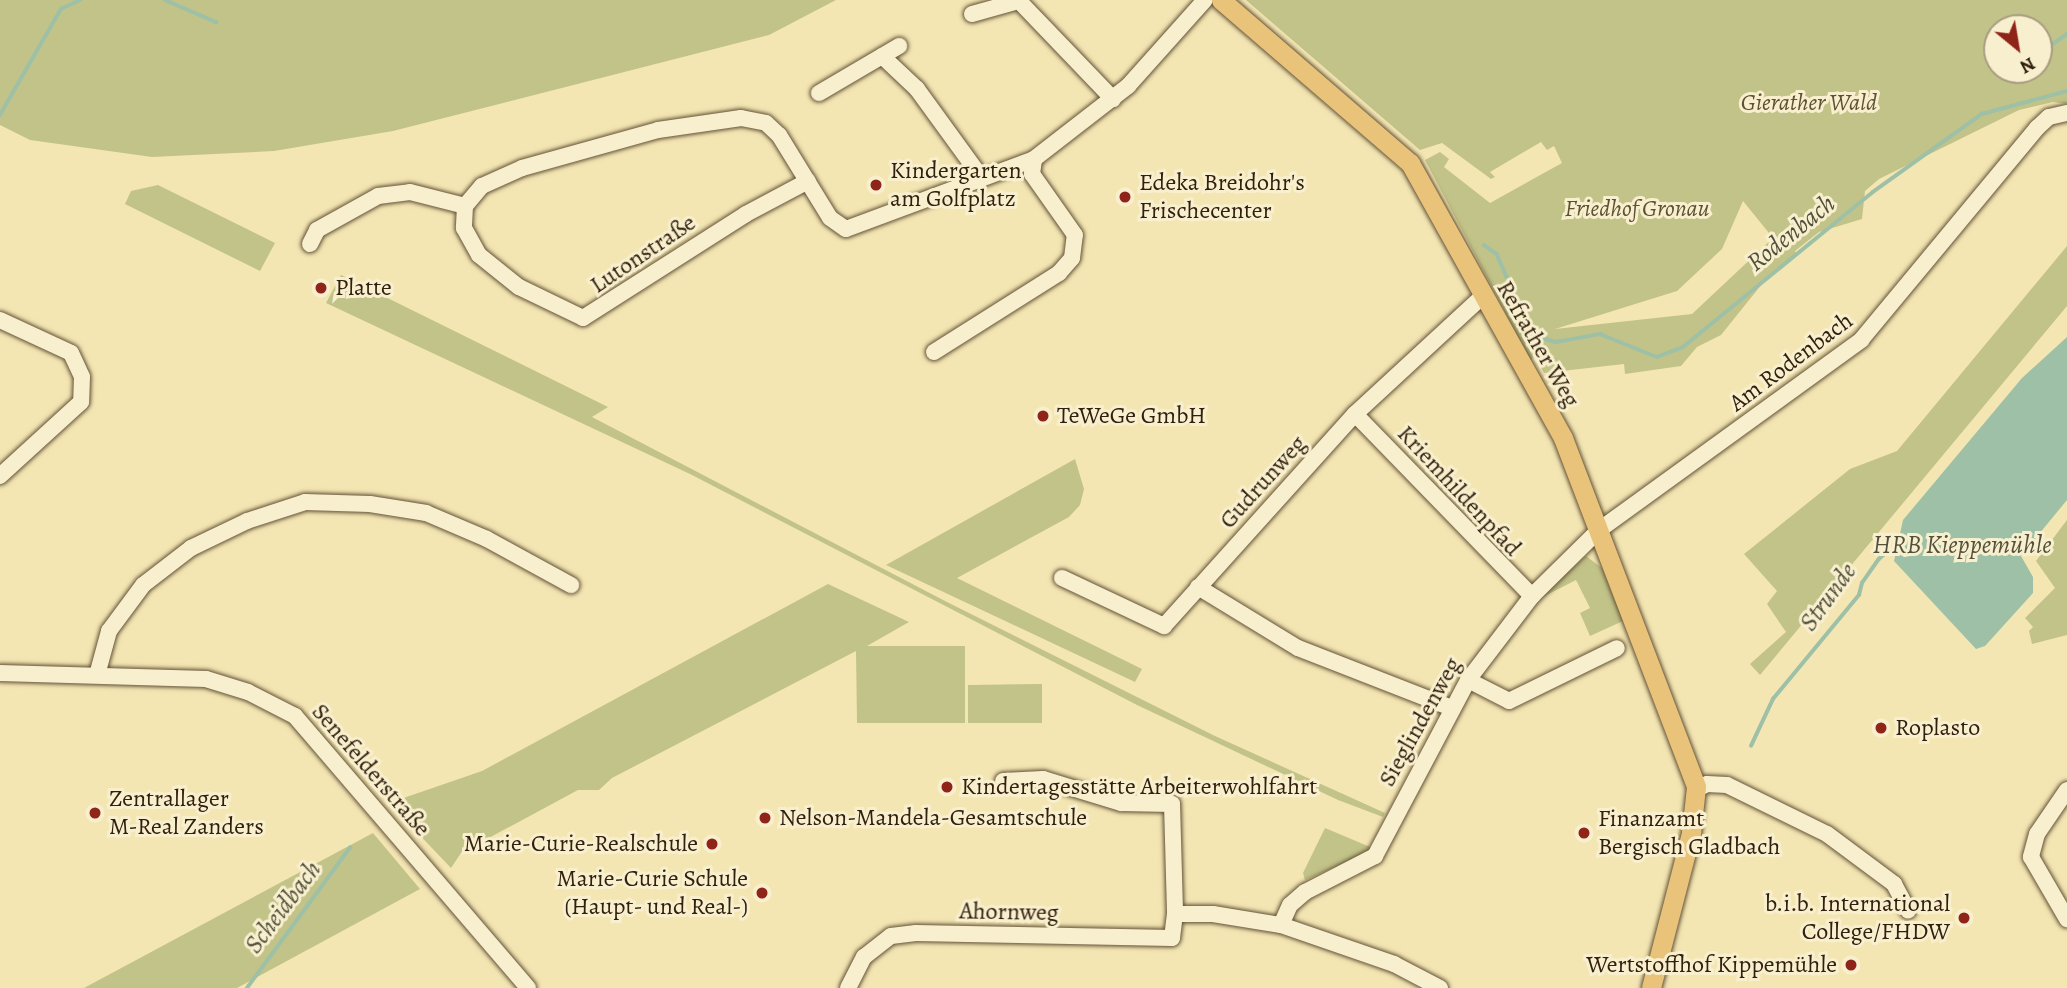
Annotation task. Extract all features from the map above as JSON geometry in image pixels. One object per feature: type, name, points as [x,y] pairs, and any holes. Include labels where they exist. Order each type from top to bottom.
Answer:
[{"type":"main road","name":"Refrather Weg","points":[[1222,0],[1406,159],[1427,188],[1482,297],[1563,438],[1697,789],[1691,833],[1651,988]]},
{"type":"street","points":[[310,244],[317,230],[387,193],[417,193],[465,206],[482,186],[522,168],[658,130],[736,118],[756,119],[773,128],[834,225],[846,229],[1034,159],[1113,99],[1205,0]]},
{"type":"street","points":[[972,14],[1019,1],[1113,99]]},
{"type":"street","points":[[819,93],[899,46]]},
{"type":"street","points":[[882,57],[917,89],[981,177]]},
{"type":"street","name":"Am Rodenbach","points":[[1599,530],[1861,340],[2037,128],[2049,117],[2067,113]]},
{"type":"street","points":[[934,352],[1059,273],[1072,258],[1075,235],[1032,174],[1034,159]]},
{"type":"street","name":"Lutonstraße","points":[[465,206],[464,228],[479,255],[519,287],[583,318],[734,221],[808,181]]},
{"type":"street","name":"Gudrunweg","points":[[1062,578],[1164,626],[1355,414],[1482,297]]},
{"type":"street","points":[[0,320],[71,353],[82,377],[81,402],[0,476]]},
{"type":"street","name":"Kriemhildenpfad","points":[[1355,414],[1532,596]]},
{"type":"street","points":[[97,675],[109,631],[143,585],[191,548],[247,521],[305,502],[370,504],[426,513],[487,539],[571,585]]},
{"type":"street","name":"Sieglindenweg","points":[[1280,925],[1290,905],[1306,892],[1375,856],[1468,680],[1532,596],[1599,530]]},
{"type":"street","points":[[1198,587],[1298,648],[1452,708]]},
{"type":"street","points":[[1468,680],[1509,701],[1617,648]]},
{"type":"street","name":"Senefelderstraße","points":[[0,673],[206,679],[248,692],[295,716],[528,988]]},
{"type":"street","points":[[1003,781],[1043,779],[1121,803],[1172,804],[1175,914],[1213,914],[1280,925],[1394,964],[1440,988]]},
{"type":"street","points":[[1697,789],[1707,784],[1727,785],[1827,834],[1894,884],[1908,909]]},
{"type":"street","points":[[2067,790],[2037,834],[2031,857],[2067,919]]},
{"type":"street","name":"Ahornweg","points":[[848,988],[864,957],[891,936],[916,933],[1172,938],[1175,914]]},
{"type":"green space","points":[[0,0],[836,0],[769,35],[393,131],[274,151],[152,157],[30,140],[0,125]]},
{"type":"green space","points":[[1246,0],[2067,0],[2067,104],[2053,102],[2019,110],[1879,179],[1865,191],[1862,219],[1819,232],[1795,251],[1797,255],[1762,284],[1721,335],[1697,347],[1681,366],[1625,374],[1624,364],[1544,373],[1534,354],[1531,361],[1425,160],[1440,152],[1449,159],[1444,167],[1490,203],[1562,163],[1554,146],[1547,150],[1541,142],[1490,172],[1495,177],[1491,179],[1442,143],[1420,150]],"holes":[[[1743,201],[1773,238],[1692,314],[1555,329],[1677,291],[1722,249]]]},
{"type":"green space","points":[[158,185],[275,243],[260,271],[125,204],[131,191]]},
{"type":"green space","points":[[2067,246],[2067,306],[1760,675],[1750,664],[1786,632],[1767,604],[1777,591],[1744,554],[1850,469],[1897,451]]},
{"type":"green space","points":[[341,275],[608,407],[592,417],[947,602],[1215,736],[1385,813],[1383,817],[1338,800],[1137,705],[690,474],[326,303]]},
{"type":"green space","points":[[1075,459],[1084,489],[1080,505],[1069,517],[957,578],[1142,669],[1135,682],[886,565]]},
{"type":"green space","points":[[2067,520],[2067,635],[2032,644],[2029,631],[2033,627],[2025,618],[2055,588],[2036,561]]},
{"type":"green space","points":[[1586,556],[1602,568],[1623,621],[1590,636],[1580,613],[1590,608],[1576,580],[1535,601]]},
{"type":"green space","points":[[828,584],[909,622],[867,646],[965,646],[965,723],[857,723],[856,651],[612,778],[599,790],[578,790],[461,853],[451,868],[389,803],[482,771]]},
{"type":"green space","points":[[1042,684],[1042,723],[968,723],[968,685]]},
{"type":"green space","points":[[1325,828],[1375,849],[1305,880],[1303,873]]},
{"type":"green space","points":[[373,833],[420,889],[237,988],[84,988]]},
{"type":"water","name":"HRB Kieppemühle","points":[[2067,337],[2067,500],[2021,556],[2033,577],[2033,593],[1985,646],[1976,649],[1894,561],[1903,520],[2022,378]]},
{"type":"waterway","points":[[0,115],[61,9],[80,0]]},
{"type":"waterway","points":[[165,0],[216,22]]},
{"type":"waterway","points":[[2053,44],[2067,34]]},
{"type":"waterway","name":"Rodenbach","points":[[1536,336],[1556,342],[1600,334],[1657,357],[1683,347],[1873,192],[1982,114],[2067,91]]},
{"type":"waterway","name":"Rodenbach","points":[[1484,245],[1497,254],[1530,330]]},
{"type":"waterway","name":"Strunde","points":[[1751,746],[1773,699],[1859,595],[1862,583],[1879,559],[1888,551],[1899,554]]},
{"type":"waterway","name":"Scheidbach","points":[[247,988],[350,848]]},
{"type":"place","name":"Kindergarten am Golfplatz","points":[[876,185]]},
{"type":"place","name":"Edeka Breidohr's Frischecenter","points":[[1125,197]]},
{"type":"place","name":"Platte","points":[[321,288]]},
{"type":"place","name":"TeWeGe GmbH","points":[[1043,416]]},
{"type":"place","name":"Roplasto","points":[[1881,728]]},
{"type":"place","name":"Kindertagesstätte Arbeiterwohlfahrt","points":[[947,787]]},
{"type":"place","name":"Zentrallager M-Real Zanders","points":[[95,813]]},
{"type":"place","name":"Nelson-Mandela-Gesamtschule","points":[[765,818]]},
{"type":"place","name":"Finanzamt Bergisch Gladbach","points":[[1584,833]]},
{"type":"place","name":"Marie-Curie-Realschule","points":[[712,844]]},
{"type":"place","name":"Marie-Curie Schule (Haupt- und Real-)","points":[[762,893]]},
{"type":"place","name":"b.i.b. International College/FHDW","points":[[1964,918]]},
{"type":"place","name":"Wertstoffhof Kippemühle","points":[[1851,965]]},
{"type":"park label","name":"Gierather Wald","points":[[1809,103]]},
{"type":"park label","name":"Friedhof Gronau","points":[[1637,209]]}]
